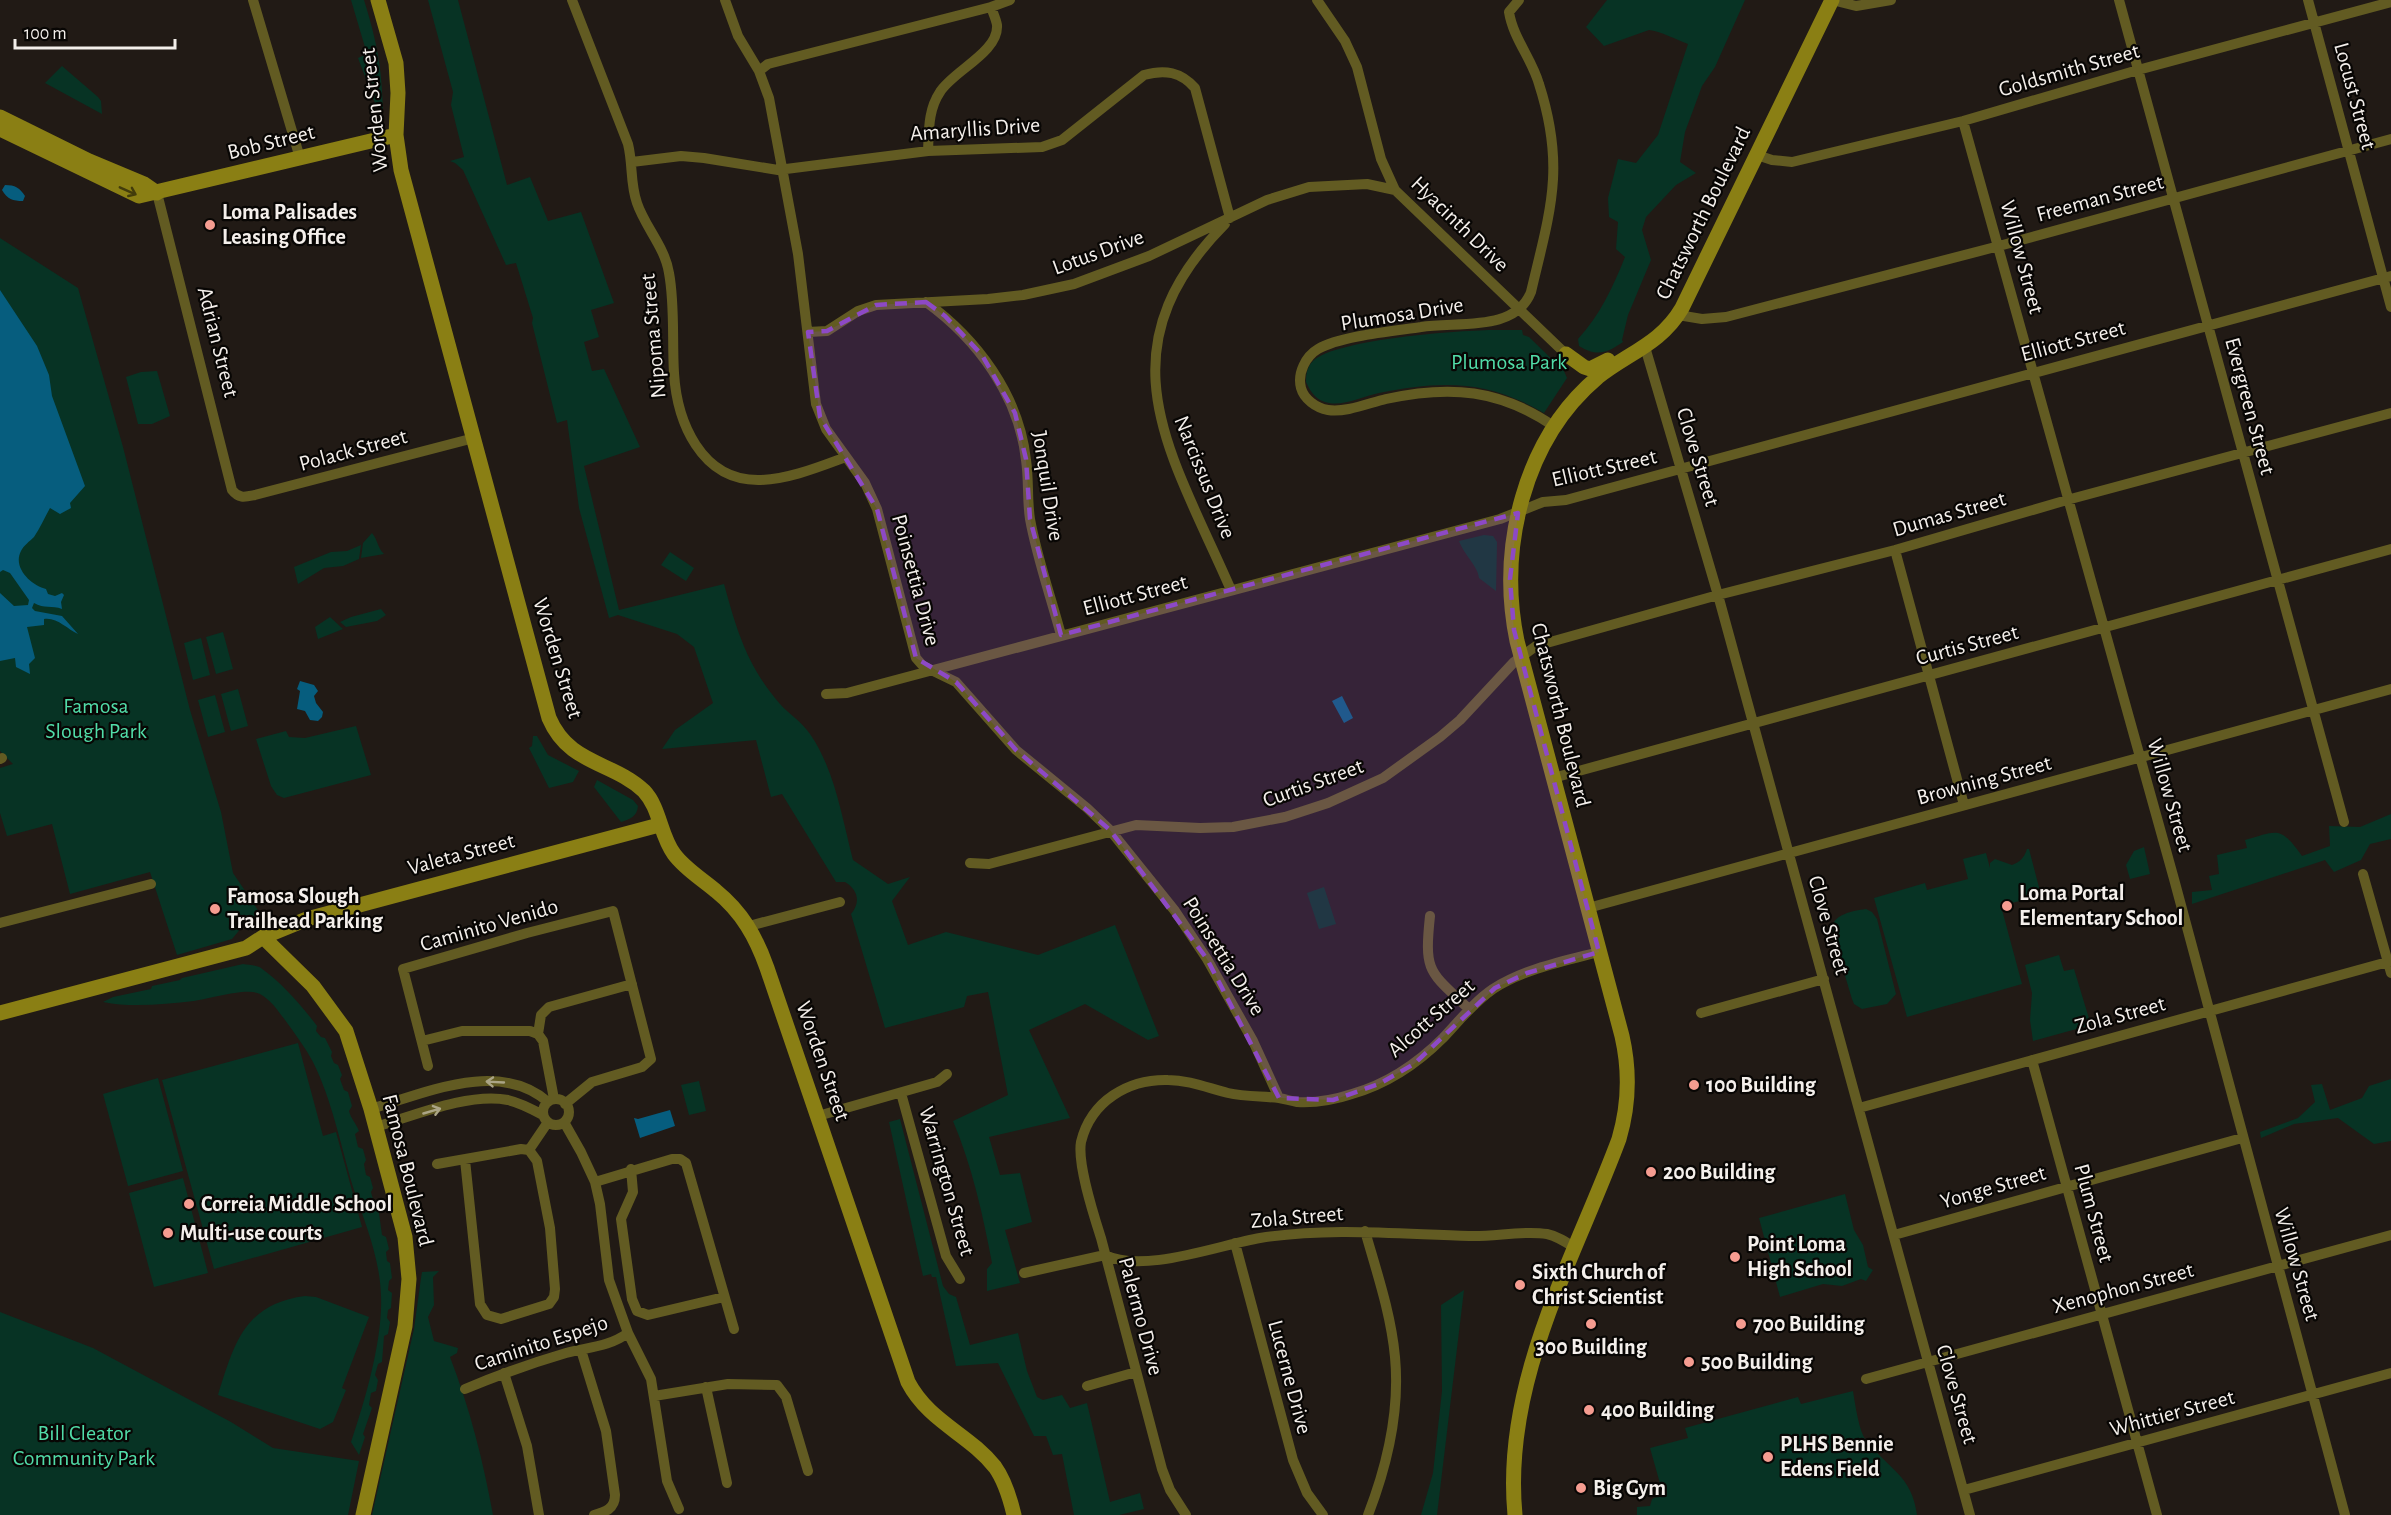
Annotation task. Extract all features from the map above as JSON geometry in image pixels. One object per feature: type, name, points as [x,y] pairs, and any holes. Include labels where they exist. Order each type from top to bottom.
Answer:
[{"type":"street","points":[[253,0],[300,158]]},
{"type":"street","name":"Worden Street","points":[[378,0],[396,63],[398,93],[396,135],[401,170],[551,723],[561,739],[574,752],[644,791],[652,801],[670,848],[680,861],[724,897],[749,926],[761,950],[908,1382],[922,1405],[981,1453],[996,1470],[1006,1487],[1014,1515]]},
{"type":"street","name":"Nipoma Street","points":[[572,0],[628,144],[636,201],[667,264],[676,391],[687,431],[694,444],[707,460],[726,473],[759,480],[785,476],[846,457]]},
{"type":"street","name":"Poinsettia Drive","points":[[725,0],[738,36],[759,71],[768,98],[798,254],[816,404],[826,429],[865,483],[877,509],[916,658],[923,666],[956,682],[1016,750],[1087,808],[1110,830],[1147,875],[1201,950],[1253,1041],[1279,1098]]},
{"type":"street","points":[[759,71],[768,64],[991,7],[1010,0]]},
{"type":"street","name":"Hyacinth Drive","points":[[1317,0],[1345,41],[1357,67],[1381,159],[1395,190],[1593,382]]},
{"type":"street","points":[[1519,0],[1509,12],[1510,24],[1538,79],[1544,97],[1551,130],[1554,167],[1552,203],[1546,236],[1531,292],[1520,309]]},
{"type":"street","points":[[1832,0],[1856,6],[1891,0]]},
{"type":"street","name":"Chatsworth Boulevard","points":[[1515,1515],[1516,1448],[1526,1386],[1541,1332],[1619,1138],[1626,1107],[1628,1079],[1626,1056],[1514,630],[1510,591],[1512,549],[1518,513],[1536,464],[1555,427],[1568,409],[1593,382],[1662,334],[1678,315],[1832,0]]},
{"type":"street","name":"Evergreen Street","points":[[2119,0],[2343,822]]},
{"type":"street","name":"Locust Street","points":[[2308,0],[2387,277],[2391,307]]},
{"type":"street","name":"Goldsmith Street","points":[[1757,154],[1772,160],[1792,162],[1963,121],[2138,70],[2391,2]]},
{"type":"street","points":[[928,151],[930,117],[940,92],[957,74],[975,60],[996,34],[997,25],[991,7]]},
{"type":"street","name":"Amaryllis Drive","points":[[632,162],[681,156],[783,170],[928,151],[1042,147],[1062,140],[1144,75],[1158,71],[1186,78],[1195,88],[1230,218]]},
{"type":"street","points":[[0,117],[89,161],[144,184],[157,193]]},
{"type":"street","name":"Willow Street","points":[[1963,121],[2174,879],[2345,1515]]},
{"type":"street","points":[[0,129],[139,196],[157,193]]},
{"type":"street","name":"Bob Street","points":[[157,193],[396,135]]},
{"type":"street","name":"Freeman Street","points":[[1678,315],[1702,319],[1726,317],[1999,246],[2391,139]]},
{"type":"street","name":"Lotus Drive","points":[[808,332],[827,331],[870,306],[1023,295],[1074,284],[1149,256],[1267,200],[1309,187],[1367,184],[1395,190]]},
{"type":"street","name":"Adrian Street","points":[[157,193],[232,490],[236,496],[242,498]]},
{"type":"street","name":"Narcissus Drive","points":[[1230,218],[1199,251],[1182,274],[1160,328],[1154,370],[1157,406],[1165,437],[1178,474],[1230,590]]},
{"type":"street","name":"Elliott Street","points":[[826,694],[847,693],[935,670],[1518,513],[1543,502],[1566,501],[2387,277]]},
{"type":"street","name":"Jonquil Drive","points":[[926,302],[955,325],[982,355],[1015,413],[1026,459],[1033,530],[1061,635]]},
{"type":"street","name":"Plumosa Drive","points":[[1520,309],[1495,321],[1432,325],[1325,346],[1308,358],[1301,371],[1300,386],[1309,400],[1329,410],[1430,392],[1483,394],[1519,405],[1555,427]]},
{"type":"street","name":"Clove Street","points":[[1645,347],[1718,595],[1970,1515]]},
{"type":"street","points":[[1566,354],[1590,369],[1614,356],[1631,355]]},
{"type":"street","name":"Dumas Street","points":[[1520,656],[1536,645],[1895,550],[2067,500],[2391,413]]},
{"type":"street","name":"Polack Street","points":[[242,498],[474,438]]},
{"type":"street","name":"Curtis Street","points":[[1553,778],[2391,549]]},
{"type":"street","points":[[1895,550],[1964,806]]},
{"type":"street","name":"Curtis Street","points":[[970,863],[989,864],[1139,824],[1200,828],[1233,827],[1285,817],[1337,799],[1383,778],[1440,737],[1460,720],[1520,656]]},
{"type":"street","name":"Browning Street","points":[[1588,908],[2391,689]]},
{"type":"street","name":"Valeta Street","points":[[0,1013],[246,948],[263,937],[326,914],[660,825]]},
{"type":"street","points":[[2363,874],[2390,966]]},
{"type":"street","points":[[0,923],[151,884]]},
{"type":"street","points":[[749,926],[840,902]]},
{"type":"street","name":"Caminito Venido","points":[[428,1066],[403,969],[526,933],[613,911],[632,984]]},
{"type":"street","points":[[1430,916],[1427,952],[1430,966],[1439,980],[1469,1009]]},
{"type":"street","name":"Famosa Boulevard","points":[[263,937],[313,986],[346,1031],[371,1109],[405,1237],[409,1279],[405,1326],[363,1515]]},
{"type":"street","name":"Alcott Street","points":[[1088,1122],[1107,1099],[1128,1086],[1149,1082],[1181,1081],[1244,1096],[1312,1103],[1352,1095],[1379,1084],[1414,1064],[1469,1009],[1488,993],[1511,979],[1599,952]]},
{"type":"street","name":"Zola Street","points":[[1859,1108],[2208,1011],[2390,966]]},
{"type":"street","points":[[1701,1013],[1824,979]]},
{"type":"street","points":[[538,1034],[541,1015],[547,1008],[632,984],[651,1054],[650,1062],[642,1067],[592,1082],[566,1104]]},
{"type":"street","points":[[422,1041],[462,1031],[531,1031],[538,1034],[543,1041],[551,1101]]},
{"type":"street","name":"Plum Street","points":[[2032,1060],[2157,1515]]},
{"type":"street","points":[[818,1116],[937,1082],[947,1074]]},
{"type":"street","points":[[371,1109],[450,1085],[481,1081],[522,1085],[551,1101],[566,1104]]},
{"type":"street","name":"Warrington Street","points":[[901,1093],[946,1256],[960,1279]]},
{"type":"street","points":[[376,1127],[473,1100],[507,1100],[531,1108],[556,1125],[564,1122],[568,1115],[566,1104]]},
{"type":"street","points":[[529,1150],[545,1119],[544,1107],[551,1101]]},
{"type":"street","points":[[564,1122],[595,1182],[600,1204],[609,1280],[628,1333],[648,1371],[667,1481],[680,1513]]},
{"type":"street","name":"Palermo Drive","points":[[1088,1122],[1081,1145],[1083,1167],[1166,1479],[1176,1501],[1186,1515]]},
{"type":"street","name":"Yonge Street","points":[[1894,1235],[2242,1138]]},
{"type":"street","points":[[437,1164],[520,1149],[529,1150],[537,1161],[549,1228],[555,1289],[552,1301],[545,1306],[501,1319],[490,1318],[484,1312],[480,1304],[465,1160]]},
{"type":"street","points":[[595,1182],[631,1169],[672,1159],[680,1159],[688,1166],[734,1329]]},
{"type":"street","points":[[631,1169],[633,1192],[621,1219],[632,1299],[637,1311],[648,1315],[724,1297]]},
{"type":"street","points":[[1365,1231],[1389,1319],[1395,1357],[1396,1386],[1391,1435],[1368,1515]]},
{"type":"street","name":"Zola Street","points":[[1024,1273],[1105,1255],[1117,1261],[1140,1262],[1292,1234],[1365,1231],[1471,1236],[1542,1234],[1558,1238],[1575,1248]]},
{"type":"street","name":"Xenophon Street","points":[[1866,1379],[2391,1235]]},
{"type":"street","name":"Lucerne Drive","points":[[1235,1243],[1293,1460],[1307,1493],[1323,1515]]},
{"type":"street","name":"Caminito Espejo","points":[[465,1389],[504,1373],[581,1350],[610,1344],[628,1333]]},
{"type":"street","points":[[581,1350],[606,1431],[615,1500],[612,1507],[599,1514]]},
{"type":"street","points":[[1087,1386],[1136,1372]]},
{"type":"street","points":[[504,1373],[527,1446],[539,1515]]},
{"type":"street","name":"Whittier Street","points":[[1964,1490],[2391,1373]]},
{"type":"street","points":[[654,1396],[746,1383],[772,1384],[781,1388],[786,1396],[808,1471]]},
{"type":"street","points":[[706,1387],[726,1483]]},
{"type":"highlighted area","points":[[926,302],[945,316],[982,355],[1015,413],[1026,459],[1030,519],[1061,635],[1518,513],[1510,579],[1514,630],[1599,952],[1527,973],[1495,988],[1414,1064],[1379,1084],[1333,1100],[1279,1098],[1207,959],[1110,830],[1016,750],[956,682],[916,658],[877,509],[820,417],[808,332],[827,331],[876,305]]},
{"type":"green space","points":[[351,0],[364,0],[369,15],[380,68],[383,112],[378,111],[358,58],[367,54]]},
{"type":"green space","points":[[428,0],[458,0],[507,185],[530,177],[548,221],[581,212],[614,303],[591,310],[599,337],[584,342],[592,371],[604,369],[640,447],[584,466],[619,610],[724,584],[744,647],[759,676],[780,704],[807,730],[819,748],[837,795],[853,860],[888,884],[910,877],[892,901],[908,945],[946,932],[1038,955],[1115,925],[1159,1036],[1148,1040],[1085,1004],[1029,1030],[1070,1118],[989,1137],[1000,1175],[1020,1173],[1032,1222],[1005,1230],[1020,1283],[987,1291],[987,1269],[992,1263],[989,1245],[971,1173],[953,1121],[1008,1095],[988,992],[967,996],[964,1007],[885,1028],[851,914],[857,901],[855,892],[845,882],[836,882],[782,794],[771,797],[756,740],[662,749],[675,730],[713,703],[694,647],[677,634],[618,615],[609,618],[579,508],[567,420],[557,423],[532,323],[533,318],[516,263],[506,265],[463,170],[450,161],[464,157],[451,105],[453,92]]},
{"type":"green space","points":[[1607,0],[1745,0],[1715,67],[1702,86],[1685,132],[1680,162],[1696,173],[1676,185],[1646,217],[1642,230],[1651,260],[1628,315],[1623,342],[1607,351],[1591,352],[1579,346],[1578,339],[1605,300],[1625,257],[1616,249],[1618,222],[1609,217],[1608,198],[1618,159],[1636,163],[1658,135],[1688,44],[1649,30],[1604,46],[1586,27]]},
{"type":"green space","points":[[62,66],[98,97],[101,101],[102,114],[45,83]]},
{"type":"green space","name":"Famosa Slough Park","points":[[0,238],[78,288],[123,447],[190,710],[221,812],[233,873],[262,916],[242,927],[232,939],[177,955],[150,872],[70,894],[52,824],[7,836],[0,813],[0,768],[13,764],[0,751]]},
{"type":"green space","name":"Plumosa Park","points":[[1522,330],[1523,335],[1529,337],[1564,371],[1567,378],[1544,413],[1503,394],[1484,389],[1444,385],[1379,393],[1335,404],[1315,396],[1306,382],[1307,371],[1313,361],[1326,353],[1347,347],[1400,337]]},
{"type":"green space","points":[[157,371],[170,416],[152,424],[138,424],[126,377],[141,372]]},
{"type":"green space","points":[[372,533],[384,554],[361,558],[363,543]]},
{"type":"green space","points":[[1484,535],[1493,536],[1497,542],[1496,591],[1479,578],[1459,541]]},
{"type":"green space","points":[[361,545],[359,559],[343,566],[324,568],[298,584],[294,567],[331,552],[347,551]]},
{"type":"green space","points":[[670,552],[694,568],[686,581],[661,565]]},
{"type":"green space","points":[[381,609],[386,615],[377,621],[346,627],[340,622],[351,617]]},
{"type":"green space","points":[[330,617],[343,629],[318,639],[315,627]]},
{"type":"green space","points":[[223,632],[233,669],[216,674],[206,637]]},
{"type":"green space","points":[[201,638],[210,675],[193,680],[184,643]]},
{"type":"green space","points":[[238,689],[248,726],[231,731],[221,694]]},
{"type":"green space","points":[[215,695],[225,732],[208,737],[198,700]]},
{"type":"green space","points":[[356,726],[371,775],[284,798],[277,795],[271,786],[256,739],[286,731],[289,737],[305,738]]},
{"type":"green space","points":[[533,736],[537,736],[548,755],[579,771],[573,782],[549,788],[529,748],[532,746]]},
{"type":"green space","points":[[597,780],[633,800],[638,806],[635,815],[621,822],[594,787]]},
{"type":"green space","points":[[2391,814],[2391,839],[2370,844],[2361,860],[2334,872],[2325,860],[2192,904],[2192,892],[2212,890],[2209,876],[2219,874],[2217,855],[2247,848],[2245,840],[2278,833],[2289,839],[2302,856],[2330,846],[2329,826],[2360,827]]},
{"type":"green space","points":[[2144,847],[2150,874],[2130,879],[2126,865],[2134,851]]},
{"type":"green space","points":[[2029,849],[2041,895],[2001,906],[2022,984],[1907,1017],[1874,898],[1925,883],[1927,890],[1968,879],[1963,859],[1986,853],[1990,868],[1990,863],[1995,859],[2012,865],[2025,855]]},
{"type":"green space","points":[[1324,887],[1336,924],[1319,929],[1307,893]]},
{"type":"green space","points":[[1866,909],[1872,912],[1877,919],[1896,994],[1887,1004],[1862,1009],[1854,1004],[1852,999],[1831,929],[1840,917],[1850,912]]},
{"type":"green space","points":[[2059,955],[2064,971],[2074,969],[2091,1025],[2033,1041],[2030,1020],[2032,993],[2025,965]]},
{"type":"green space","points":[[243,964],[259,967],[269,974],[291,995],[317,1026],[316,1031],[325,1038],[332,1052],[334,1063],[338,1065],[342,1075],[340,1079],[344,1090],[348,1092],[352,1106],[349,1111],[359,1131],[355,1134],[358,1147],[363,1149],[366,1175],[370,1177],[373,1188],[371,1192],[374,1203],[378,1206],[382,1235],[386,1237],[389,1249],[386,1252],[392,1278],[389,1281],[388,1290],[392,1293],[391,1308],[388,1310],[387,1318],[390,1322],[388,1334],[384,1336],[382,1362],[378,1364],[375,1375],[378,1380],[376,1391],[371,1393],[369,1405],[372,1408],[359,1455],[351,1442],[376,1350],[381,1313],[380,1282],[371,1241],[353,1187],[331,1107],[310,1056],[274,1006],[264,996],[254,992],[160,1004],[125,1005],[103,1002],[113,997],[151,989],[152,986]]},
{"type":"green space","points":[[298,1043],[323,1136],[336,1132],[362,1227],[214,1269],[162,1080]]},
{"type":"green space","name":"Multi-use courts","points":[[158,1078],[183,1171],[128,1186],[103,1094]]},
{"type":"green space","points":[[2391,1079],[2391,1141],[2374,1144],[2338,1118],[2294,1124],[2261,1138],[2260,1132],[2298,1118],[2315,1102],[2311,1085],[2322,1084],[2330,1110],[2362,1098],[2369,1086]]},
{"type":"green space","points":[[699,1081],[706,1111],[689,1115],[681,1085]]},
{"type":"green space","points":[[900,1119],[943,1286],[949,1294],[956,1297],[970,1345],[1018,1333],[1027,1371],[1037,1397],[1043,1400],[1062,1395],[1070,1408],[1087,1403],[1110,1502],[1140,1493],[1144,1509],[1119,1515],[1074,1515],[1062,1454],[1053,1455],[1046,1436],[1034,1436],[998,1363],[956,1366],[936,1277],[932,1277],[931,1274],[923,1276],[889,1122]]},
{"type":"green space","name":"Multi-use courts","points":[[183,1178],[208,1273],[154,1287],[129,1193]]},
{"type":"green space","points":[[1845,1194],[1854,1230],[1863,1245],[1868,1267],[1873,1270],[1866,1281],[1861,1279],[1842,1286],[1823,1284],[1780,1297],[1759,1218]]},
{"type":"green space","points":[[439,1271],[433,1277],[434,1305],[428,1317],[434,1341],[458,1348],[457,1353],[450,1357],[475,1435],[493,1515],[372,1515],[414,1329],[422,1272]]},
{"type":"green space","points":[[1464,1290],[1437,1515],[1421,1515],[1433,1473],[1442,1391],[1441,1305]]},
{"type":"green space","points":[[305,1296],[316,1297],[369,1317],[342,1388],[346,1390],[333,1422],[320,1429],[218,1395],[236,1343],[255,1317],[284,1300]]},
{"type":"green space","name":"Bill Cleator Community Park","points":[[0,1312],[93,1348],[231,1422],[273,1448],[359,1461],[348,1515],[0,1515]]},
{"type":"green space","name":"PLHS Bennie Edens Field","points":[[1853,1391],[1861,1431],[1874,1450],[1898,1473],[1910,1490],[1917,1515],[1637,1515],[1637,1507],[1650,1506],[1652,1499],[1663,1494],[1650,1448],[1688,1438],[1685,1428],[1798,1397],[1801,1404]]},
{"type":"water","points":[[5,185],[19,189],[25,196],[23,201],[13,200],[6,196],[2,190]]},
{"type":"water","points":[[0,290],[37,346],[49,375],[52,396],[85,486],[70,503],[71,508],[60,514],[50,508],[36,534],[23,547],[19,557],[21,570],[30,580],[46,589],[48,594],[55,596],[62,593],[64,595],[61,602],[62,609],[34,603],[32,608],[35,611],[62,616],[78,634],[49,619],[44,619],[44,625],[27,627],[35,658],[29,664],[30,674],[16,667],[15,658],[0,661],[0,593],[14,606],[28,605],[29,600],[10,573],[3,570],[0,572]]},
{"type":"water","points":[[300,681],[314,685],[318,691],[314,696],[323,712],[318,721],[310,720],[305,711],[297,709],[300,691],[297,689]]},
{"type":"water","points":[[1342,696],[1353,718],[1344,723],[1332,701]]},
{"type":"water","points":[[670,1110],[675,1126],[640,1138],[634,1118],[638,1119]]},
{"type":"place","name":"Loma Palisades Leasing Office","points":[[210,225]]},
{"type":"place","name":"Loma Portal Elementary School","points":[[2007,906]]},
{"type":"place","name":"Famosa Slough Trailhead Parking","points":[[215,909]]},
{"type":"place","name":"100 Building","points":[[1694,1085]]},
{"type":"place","name":"200 Building","points":[[1651,1172]]},
{"type":"place","name":"Correia Middle School","points":[[189,1204]]},
{"type":"place","name":"Multi-use courts","points":[[168,1233]]},
{"type":"place","name":"Point Loma High School","points":[[1735,1257]]},
{"type":"place","name":"Sixth Church of Christ Scientist","points":[[1520,1285]]},
{"type":"place","name":"300 Building","points":[[1591,1324]]},
{"type":"place","name":"700 Building","points":[[1741,1324]]},
{"type":"place","name":"500 Building","points":[[1689,1362]]},
{"type":"place","name":"400 Building","points":[[1589,1410]]},
{"type":"place","name":"PLHS Bennie Edens Field","points":[[1768,1457]]},
{"type":"place","name":"Big Gym","points":[[1581,1488]]}]
